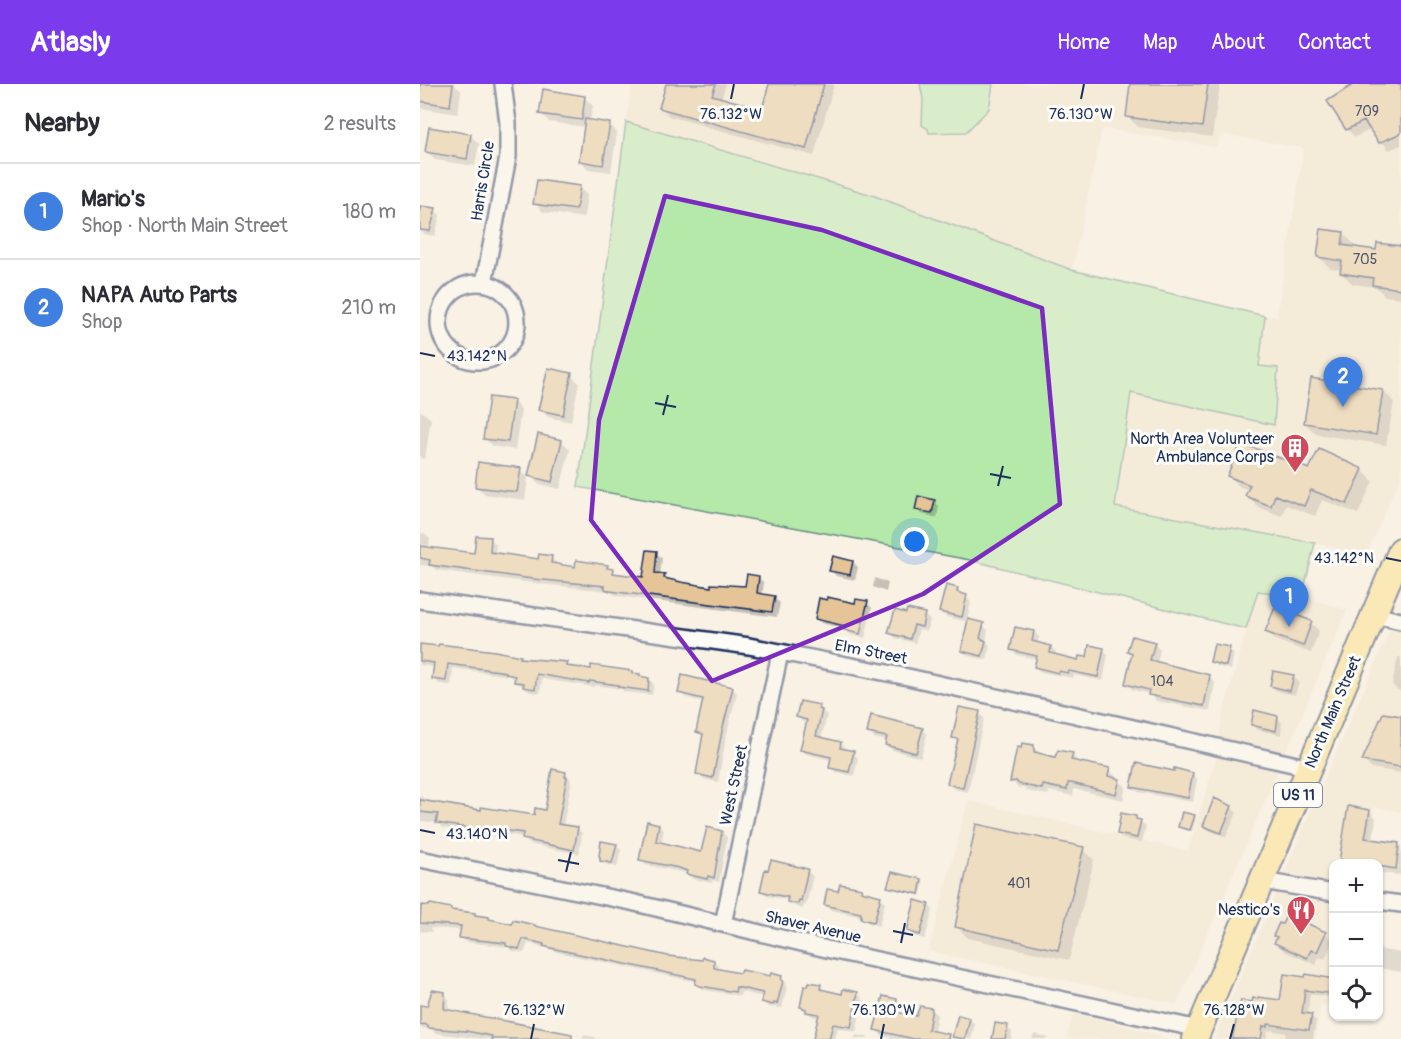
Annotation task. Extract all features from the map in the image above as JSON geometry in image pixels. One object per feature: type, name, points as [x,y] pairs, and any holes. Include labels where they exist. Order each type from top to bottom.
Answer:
[{"type":"main road","name":"North Main Street","points":[[1197,1034],[1401,550]]},
{"type":"street","name":"Harris Circle","points":[[484,283],[508,157],[508,123],[503,84]]},
{"type":"street","points":[[484,283],[498,288],[510,299],[516,312],[517,328],[512,342],[502,354],[488,361],[472,362],[458,356],[446,346],[440,332],[439,317],[444,302],[454,291],[468,284],[484,283]]},
{"type":"street","name":"Elm Street","points":[[420,600],[670,635],[908,677],[1310,768]]},
{"type":"street","points":[[1374,615],[1401,621]]},
{"type":"street","name":"West Street","points":[[723,924],[780,653]]},
{"type":"street","name":"Shaver Avenue","points":[[420,859],[631,902],[1197,1034]]},
{"type":"street","points":[[1262,881],[1329,892]]},
{"type":"street","points":[[1383,902],[1401,904]]},
{"type":"highlighted area","points":[[665,196],[822,230],[1042,308],[1060,504],[923,594],[712,681],[591,520],[599,420]]},
{"type":"shaded area","points":[[632,84],[1401,84],[1401,476],[1366,555],[1315,543],[1115,507],[1131,393],[1274,424],[1278,368],[1259,366],[1265,316],[1277,317],[1304,148],[1221,134],[1216,147],[1102,128],[1072,270],[872,195],[626,122]]},
{"type":"shaded area","points":[[1258,591],[1302,597],[1347,610],[1177,1004],[929,951],[968,801],[1188,851],[1216,759],[1223,714]]},
{"type":"shaded area","points":[[1401,606],[1401,812],[1374,807],[1367,859],[1329,859],[1329,1005],[1321,1004],[1315,1039],[1214,1039]]},
{"type":"shaded area","points":[[1074,1013],[1165,1037],[1164,1039],[1066,1039]]},
{"type":"green space","points":[[920,84],[993,84],[989,109],[966,132],[929,133],[928,129],[922,125],[923,99]]},
{"type":"green space","points":[[626,122],[872,195],[1072,270],[1265,316],[1259,366],[1278,368],[1274,425],[1131,393],[1115,507],[1315,543],[1302,597],[1258,591],[1246,629],[970,560],[578,487]]},
{"type":"building","points":[[420,84],[453,84],[450,106],[420,101]]},
{"type":"building","points":[[666,84],[716,84],[712,95],[762,109],[769,84],[824,84],[806,149],[659,108]]},
{"type":"building","points":[[1130,84],[1208,84],[1202,127],[1126,117]]},
{"type":"building","points":[[1354,84],[1401,84],[1401,133],[1379,143],[1364,121],[1346,130],[1327,101]]},
{"type":"building","points":[[543,89],[585,96],[582,120],[539,114]]},
{"type":"building","points":[[585,119],[610,123],[603,165],[579,161]]},
{"type":"building","points":[[429,127],[471,134],[467,159],[425,152]]},
{"type":"building","points":[[537,180],[580,186],[576,210],[533,204]]},
{"type":"building","points":[[420,206],[436,208],[430,231],[420,230]]},
{"type":"building","points":[[1321,229],[1344,232],[1342,245],[1376,250],[1377,243],[1401,246],[1401,289],[1372,285],[1373,278],[1340,273],[1342,261],[1317,257]]},
{"type":"building","points":[[548,368],[572,373],[563,415],[538,410]]},
{"type":"building","points":[[1311,378],[1383,390],[1376,435],[1304,423]]},
{"type":"building","points":[[489,397],[514,400],[508,442],[483,439]]},
{"type":"building","points":[[538,434],[562,440],[552,482],[528,476]]},
{"type":"building","name":"North Area Volunteer Ambulance Corps","points":[[1241,443],[1309,469],[1319,449],[1363,469],[1347,504],[1311,490],[1304,506],[1275,495],[1271,506],[1245,496],[1250,485],[1227,476]]},
{"type":"building","points":[[478,462],[521,468],[517,492],[475,487]]},
{"type":"building","points":[[918,496],[935,500],[932,513],[915,510]]},
{"type":"building","points":[[476,536],[491,537],[490,552],[538,559],[539,554],[552,556],[551,563],[575,567],[576,560],[608,565],[607,568],[614,569],[613,573],[643,577],[647,550],[657,551],[655,573],[665,574],[664,578],[711,587],[711,584],[745,586],[747,574],[759,576],[757,593],[775,596],[772,612],[610,591],[605,589],[605,586],[429,565],[430,560],[420,558],[420,546],[474,553]]},
{"type":"building","points":[[833,556],[853,561],[850,575],[829,571]]},
{"type":"building","points":[[946,585],[958,588],[957,592],[967,595],[962,617],[939,612]]},
{"type":"building","points":[[827,597],[855,603],[856,599],[868,601],[860,634],[844,630],[845,626],[815,619],[819,598],[827,600]]},
{"type":"building","points":[[1275,607],[1312,621],[1303,646],[1265,632]]},
{"type":"building","points":[[907,609],[925,613],[922,627],[914,625],[910,639],[888,633],[895,610],[906,613]]},
{"type":"building","points":[[968,619],[984,623],[980,638],[986,641],[982,656],[961,651]]},
{"type":"building","points":[[1015,627],[1034,631],[1032,641],[1051,646],[1050,653],[1078,660],[1079,656],[1087,657],[1089,645],[1104,648],[1098,677],[1069,671],[1058,673],[1034,667],[1037,656],[1010,650]]},
{"type":"building","points":[[1132,636],[1155,642],[1150,660],[1210,675],[1204,706],[1148,695],[1149,690],[1125,684],[1132,653],[1127,651]]},
{"type":"building","points":[[420,644],[495,651],[521,656],[520,658],[567,662],[566,666],[591,669],[591,665],[633,671],[632,673],[649,678],[648,691],[537,674],[535,689],[523,687],[524,683],[514,682],[515,676],[506,674],[506,672],[448,664],[446,681],[432,679],[434,663],[420,661]]},
{"type":"building","points":[[1214,644],[1230,647],[1226,666],[1210,662]]},
{"type":"building","points":[[1273,671],[1294,675],[1290,691],[1270,686]]},
{"type":"building","points":[[682,675],[733,687],[713,778],[696,774],[703,734],[696,732],[703,699],[678,693]]},
{"type":"building","points":[[800,701],[820,705],[819,709],[822,710],[816,736],[841,742],[840,748],[854,751],[849,772],[829,768],[831,757],[800,750],[807,720],[796,717]]},
{"type":"building","points":[[959,707],[980,711],[963,788],[947,784],[958,739],[952,738]]},
{"type":"building","points":[[1254,710],[1278,716],[1276,731],[1251,725]]},
{"type":"building","points":[[1383,713],[1401,716],[1401,767],[1362,761]]},
{"type":"building","points":[[871,715],[923,728],[916,753],[885,745],[887,737],[867,733]]},
{"type":"building","points":[[1022,743],[1034,745],[1034,752],[1055,757],[1058,750],[1073,753],[1071,760],[1110,768],[1108,776],[1120,779],[1116,794],[1071,783],[1068,783],[1067,790],[1043,785],[1042,789],[1019,784],[1016,781],[1010,782],[1017,747],[1021,748]]},
{"type":"building","points":[[1136,763],[1193,773],[1188,798],[1131,787]]},
{"type":"building","points":[[552,769],[566,772],[558,824],[578,827],[574,850],[522,839],[523,833],[493,829],[493,832],[436,823],[438,814],[420,812],[420,800],[481,810],[481,807],[534,815],[535,808],[545,810]]},
{"type":"building","points":[[1214,798],[1232,806],[1221,833],[1203,826]]},
{"type":"building","points":[[1348,806],[1370,810],[1365,838],[1399,843],[1396,869],[1383,867],[1383,859],[1339,859]]},
{"type":"building","points":[[1182,812],[1195,815],[1190,830],[1178,827]]},
{"type":"building","points":[[1121,813],[1136,816],[1136,819],[1141,820],[1137,838],[1117,834]]},
{"type":"building","points":[[647,821],[659,824],[656,841],[701,852],[707,827],[722,831],[714,878],[708,876],[707,879],[686,874],[687,871],[679,868],[639,860]]},
{"type":"building","points":[[976,824],[1084,847],[1058,950],[955,927]]},
{"type":"building","points":[[601,841],[617,844],[612,863],[600,861]]},
{"type":"building","points":[[771,860],[808,869],[801,901],[799,900],[798,904],[787,902],[788,897],[760,891],[765,869],[768,870]]},
{"type":"building","points":[[892,872],[922,879],[919,894],[887,887]]},
{"type":"building","points":[[840,884],[862,888],[861,891],[881,896],[874,922],[861,919],[861,913],[824,905],[827,889],[838,891]]},
{"type":"building","points":[[915,900],[929,904],[920,935],[907,931]]},
{"type":"building","points":[[430,904],[475,913],[475,915],[512,924],[513,920],[668,956],[702,960],[703,957],[714,960],[714,968],[739,973],[742,970],[770,976],[771,973],[782,976],[783,981],[777,1004],[773,1005],[761,1002],[763,993],[736,987],[735,992],[700,986],[695,984],[696,979],[551,948],[523,939],[519,949],[506,946],[506,943],[459,938],[461,926],[420,923],[421,906]]},
{"type":"building","name":"Nestico's","points":[[1287,914],[1326,932],[1317,952],[1311,950],[1307,958],[1274,943],[1277,937],[1273,936],[1279,923],[1282,924]]},
{"type":"building","points":[[1284,974],[1305,977],[1306,974],[1329,978],[1329,993],[1305,990],[1302,1013],[1312,1014],[1309,1030],[1268,1024],[1268,1027],[1263,1026],[1261,1039],[1232,1039],[1241,1000],[1252,1002],[1253,998],[1258,999],[1258,997],[1280,1000]]},
{"type":"building","points":[[809,982],[821,984],[820,989],[842,994],[843,989],[858,992],[851,1027],[833,1024],[829,1039],[813,1039],[819,1014],[806,1012],[806,1009],[800,1007],[804,986],[808,986]]},
{"type":"building","points":[[432,990],[445,992],[444,1009],[572,1034],[572,1039],[491,1039],[492,1036],[466,1031],[428,1028],[428,1025],[420,1024],[420,1005],[427,1006]]},
{"type":"building","points":[[883,996],[897,999],[895,1012],[916,1016],[920,1006],[932,1008],[928,1030],[949,1034],[948,1039],[914,1039],[874,1030]]},
{"type":"building","points":[[958,1015],[970,1018],[965,1039],[952,1037]]},
{"type":"building","points":[[995,1023],[1008,1025],[1005,1039],[992,1039]]},
{"type":"place","name":"NAPA Auto Parts","points":[[1343,407]]},
{"type":"place","name":"North Area Volunteer Ambulance Corps","points":[[1295,474]]},
{"type":"place","name":"Mario's","points":[[1289,627]]},
{"type":"place","name":"Nestico's","points":[[1301,936]]}]
